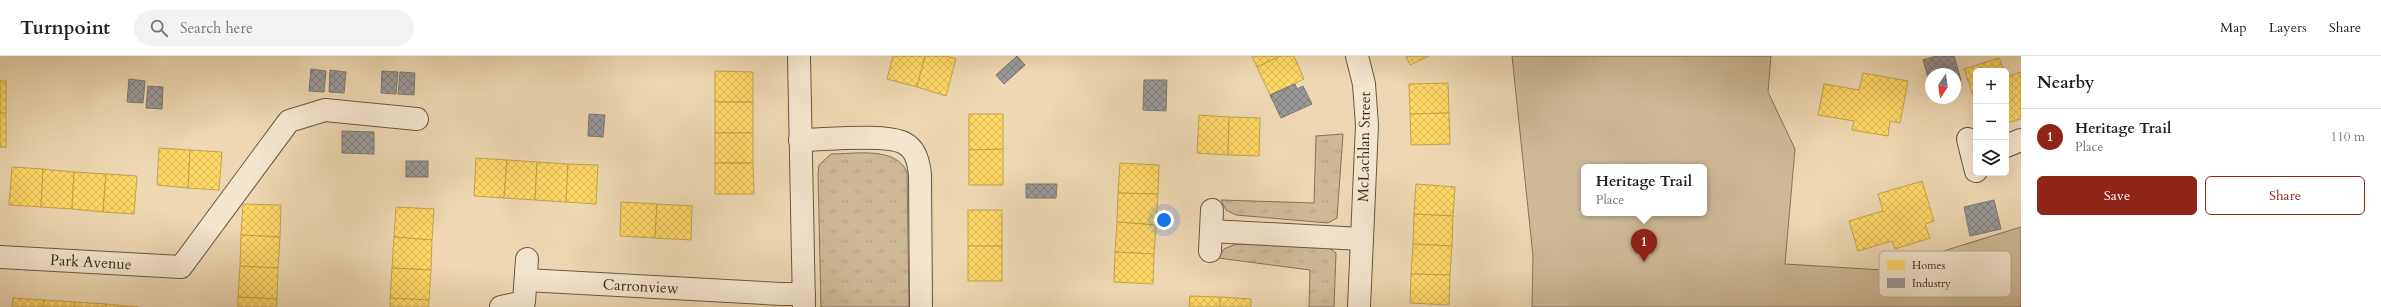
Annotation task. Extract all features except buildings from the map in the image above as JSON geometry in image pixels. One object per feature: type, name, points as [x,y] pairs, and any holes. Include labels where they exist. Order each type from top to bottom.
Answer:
[{"type":"street","name":"Carronview","points":[[501,307],[524,302],[526,270],[781,294],[804,300],[799,56]]},
{"type":"street","name":"McLachlan Street","points":[[1356,56],[1364,84],[1367,126],[1359,307]]},
{"type":"street","name":"Park Avenue","points":[[0,257],[181,268],[289,121],[325,110],[417,119]]},
{"type":"street","points":[[800,140],[890,139],[905,143],[914,151],[918,161],[920,175],[921,307]]},
{"type":"street","points":[[2009,145],[2021,140]]},
{"type":"street","points":[[1211,230],[1362,239]]},
{"type":"green space","points":[[1512,56],[1771,56],[1768,92],[1795,149],[1785,264],[1879,270],[1879,297],[2011,297],[2011,251],[1943,251],[2021,227],[2021,307],[1532,307],[1533,256]]},
{"type":"green space","points":[[1343,134],[1337,218],[1328,223],[1236,215],[1226,210],[1221,200],[1314,203],[1316,136]]},
{"type":"green space","points":[[874,153],[884,155],[894,158],[902,164],[907,172],[909,307],[821,307],[818,174],[819,165],[831,154]]},
{"type":"green space","points":[[1236,244],[1328,247],[1336,253],[1334,307],[1309,307],[1310,270],[1218,258],[1224,249]]},
{"type":"place","name":"Heritage Trail","points":[[1644,262]]}]
